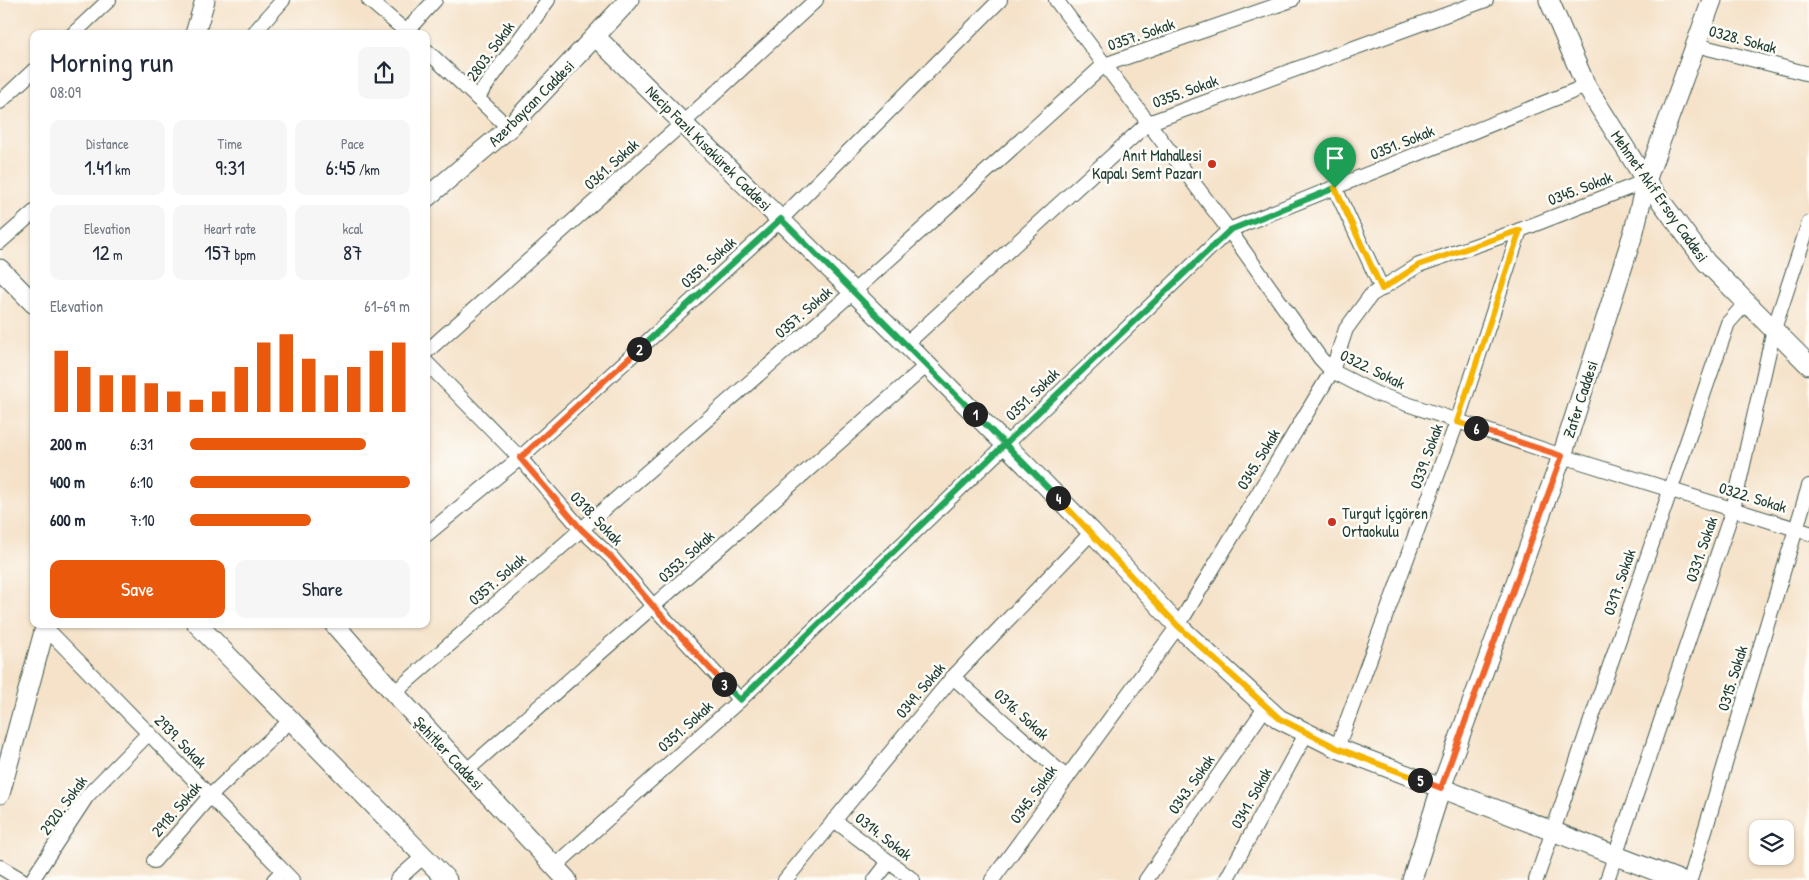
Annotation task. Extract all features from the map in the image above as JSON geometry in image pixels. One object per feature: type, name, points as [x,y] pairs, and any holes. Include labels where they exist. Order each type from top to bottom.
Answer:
[{"type":"street","points":[[77,30],[109,0]]},
{"type":"street","points":[[196,30],[205,0]]},
{"type":"street","points":[[257,30],[283,0]]},
{"type":"street","points":[[369,0],[403,30]]},
{"type":"street","points":[[409,30],[435,0]]},
{"type":"street","name":"2803. Sokak","points":[[477,98],[548,0]]},
{"type":"street","name":"Azerbaycan Caddesi","points":[[430,195],[509,128],[629,0]]},
{"type":"street","name":"0361. Sokak","points":[[430,348],[684,122],[816,0]]},
{"type":"street","name":"0359. Sokak","points":[[430,532],[520,458],[781,219],[1000,0]]},
{"type":"street","name":"0322. Sokak","points":[[1056,0],[1230,230],[1320,358],[1332,371],[1377,394],[1457,422],[1802,531]]},
{"type":"street","name":"0357. Sokak","points":[[394,693],[853,292],[1104,65],[1292,0]]},
{"type":"street","name":"0355. Sokak","points":[[906,344],[1148,123],[1486,0]]},
{"type":"street","name":"Mehmet Akif Ersoy Caddesi","points":[[1548,0],[1586,86],[1646,181],[1706,262],[1809,365]]},
{"type":"street","name":"Zafer Caddesi","points":[[1412,880],[1441,788],[1562,456],[1634,232],[1646,181],[1712,0]]},
{"type":"street","name":"Necip Fazıl Kısakürek Caddesi","points":[[596,37],[684,122],[927,365],[1092,532],[1178,626],[1265,708],[1306,734],[1337,748],[1679,880]]},
{"type":"street","name":"0328. Sokak","points":[[1696,44],[1809,74]]},
{"type":"street","points":[[430,54],[509,128]]},
{"type":"street","points":[[0,102],[30,74]]},
{"type":"street","name":"0351. Sokak","points":[[554,866],[740,700],[1230,230],[1586,86]]},
{"type":"street","name":"0345. Sokak","points":[[992,880],[1178,626],[1332,371],[1346,329],[1371,295],[1419,265],[1520,230],[1646,181]]},
{"type":"street","points":[[1335,188],[1382,289]]},
{"type":"street","points":[[0,242],[30,216]]},
{"type":"street","name":"0331. Sokak","points":[[1607,880],[1733,509],[1774,329],[1809,223]]},
{"type":"street","name":"0339. Sokak","points":[[1337,748],[1457,422],[1520,230]]},
{"type":"street","points":[[0,269],[30,300]]},
{"type":"street","name":"0317. Sokak","points":[[1536,880],[1728,323],[1746,302]]},
{"type":"street","name":"0353. Sokak","points":[[466,771],[927,365]]},
{"type":"street","name":"0318. Sokak","points":[[430,366],[520,458],[581,529],[612,558],[654,607],[740,700]]},
{"type":"street","name":"0315. Sokak","points":[[1690,880],[1802,531],[1809,486]]},
{"type":"street","name":"0349. Sokak","points":[[785,880],[953,677],[1092,532]]},
{"type":"street","points":[[0,794],[45,628]]},
{"type":"street","name":"2939. Sokak","points":[[49,628],[210,796],[283,877]]},
{"type":"street","points":[[201,628],[447,880]]},
{"type":"street","name":"Şehitler Caddesi","points":[[337,628],[394,693],[568,880]]},
{"type":"street","name":"0316. Sokak","points":[[953,677],[1067,778]]},
{"type":"street","name":"0343. Sokak","points":[[1146,880],[1265,708]]},
{"type":"street","name":"2918. Sokak","points":[[154,861],[210,796],[291,720]]},
{"type":"street","name":"2920. Sokak","points":[[32,880],[87,796],[149,733]]},
{"type":"street","name":"0341. Sokak","points":[[1226,880],[1306,734]]},
{"type":"street","name":"0314. Sokak","points":[[834,820],[913,880]]},
{"type":"street","points":[[397,880],[424,856]]},
{"type":"street","points":[[875,880],[889,862]]},
{"type":"street","points":[[0,867],[22,880]]},
{"type":"place","name":"Anıt Mahallesi Kapalı Semt Pazarı","points":[[1212,164]]},
{"type":"place","name":"Turgut İçgören Ortaokulu","points":[[1332,522]]},
{"type":"route","points":[[1335,188],[1230,230],[1005,444],[781,219],[520,458],[581,529],[612,558],[654,607],[740,700],[1005,444],[1092,532],[1178,626],[1259,703],[1280,719],[1306,734],[1441,788],[1562,456],[1457,422],[1520,230],[1419,265],[1382,289],[1335,188]]}]
